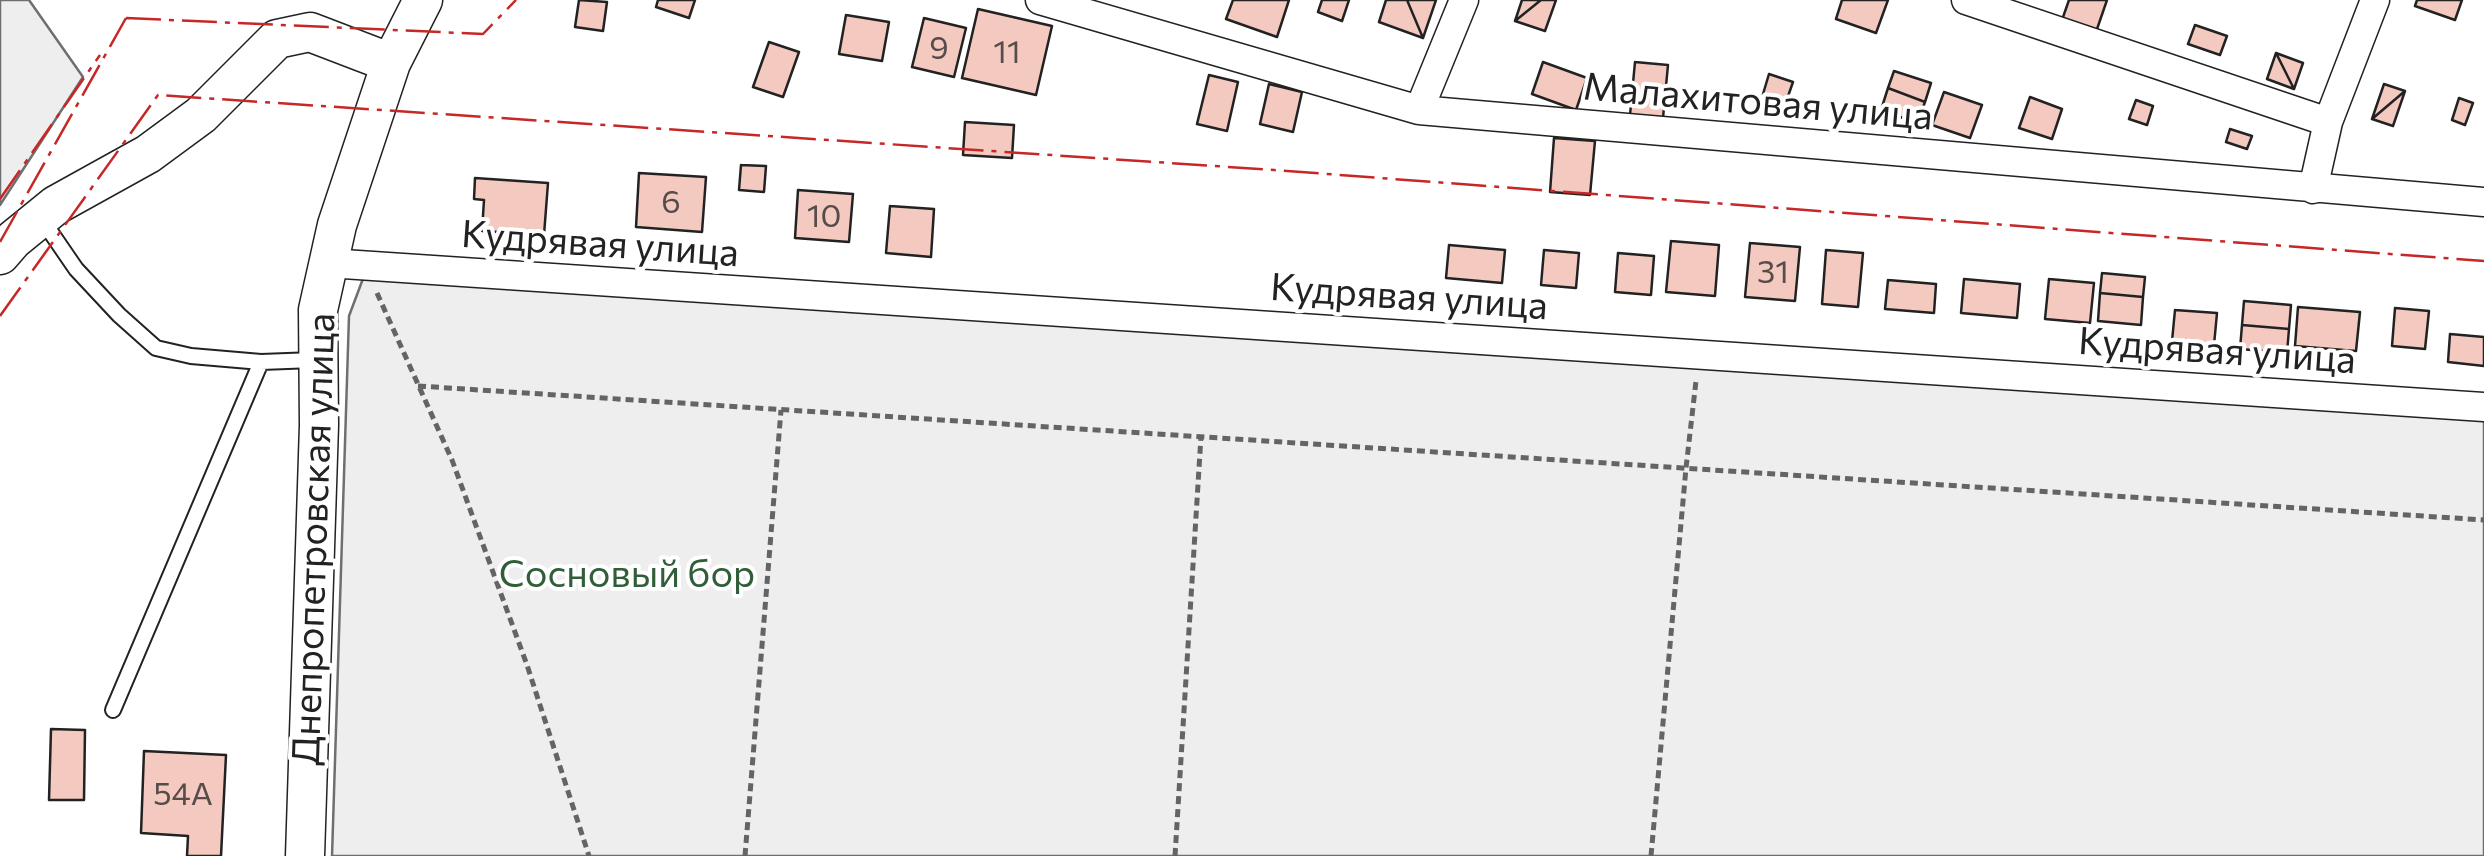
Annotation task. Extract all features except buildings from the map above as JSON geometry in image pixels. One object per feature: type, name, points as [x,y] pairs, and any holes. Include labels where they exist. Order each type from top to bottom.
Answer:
[{"type":"street","name":"Днепропетровская улица","points":[[305,856],[319,425],[318,310],[337,225],[392,63],[422,0]]},
{"type":"street","name":"Малахитовая улица","points":[[1040,0],[1420,110],[2484,202]]},
{"type":"street","points":[[1420,110],[1464,0]]},
{"type":"street","points":[[1966,0],[2328,122]]},
{"type":"street","points":[[2313,188],[2328,122],[2375,0]]},
{"type":"street","points":[[0,255],[56,204],[148,154],[201,114],[277,40],[310,32],[392,63]]},
{"type":"street","name":"Кудрявая улица","points":[[328,263],[2484,406]]},
{"type":"lane","points":[[41,217],[76,269],[156,348],[191,356],[261,362],[318,360]]},
{"type":"lane","points":[[113,710],[261,362]]},
{"type":"path","points":[[328,263],[373,284],[452,460],[527,665],[589,856]]},
{"type":"path","points":[[1651,856],[1700,354]]},
{"type":"path","points":[[418,386],[2484,520]]},
{"type":"path","points":[[745,856],[781,409]]},
{"type":"path","points":[[1175,856],[1201,436]]},
{"type":"green space","points":[[0,0],[29,0],[83,77],[0,205]]},
{"type":"green space","name":"Сосновый бор","points":[[364,276],[2484,416],[2484,856],[332,856],[349,316]]},
{"type":"power","points":[[126,18],[483,34],[516,0]]},
{"type":"power","points":[[0,242],[126,18]]},
{"type":"power","points":[[0,199],[100,55]]},
{"type":"power","points":[[0,316],[158,95],[1274,170],[2484,261]]}]
